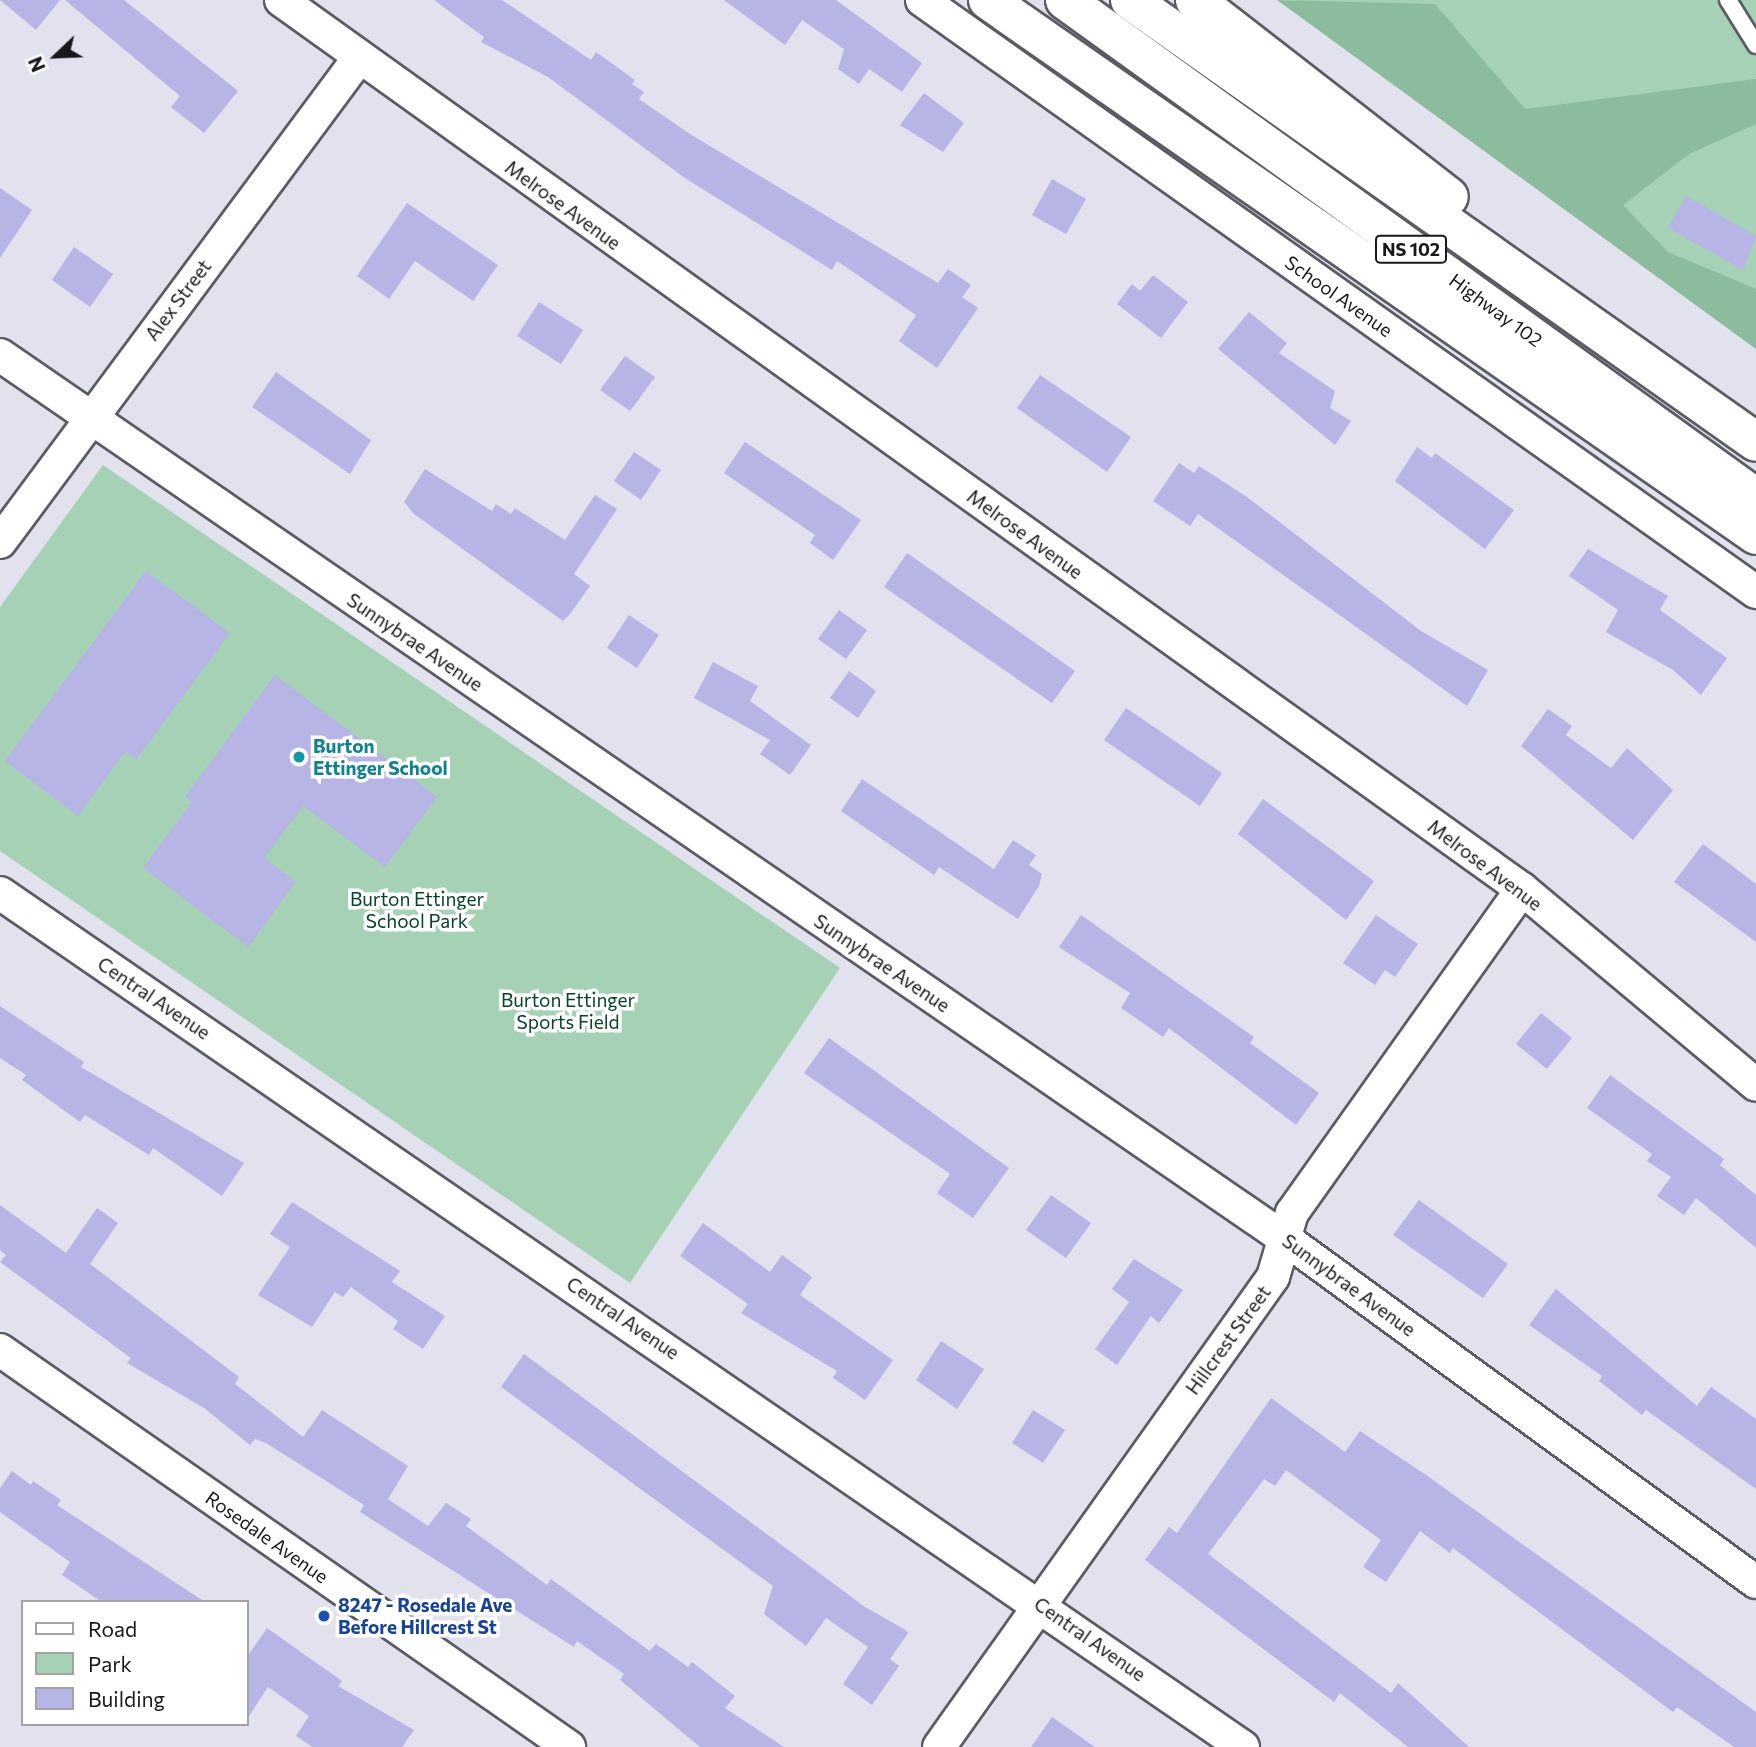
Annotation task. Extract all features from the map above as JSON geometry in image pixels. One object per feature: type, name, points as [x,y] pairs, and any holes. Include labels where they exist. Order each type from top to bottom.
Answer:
[{"type":"highway","points":[[988,0],[1756,536]]},
{"type":"highway","name":"Highway 102","points":[[1065,0],[1756,498]]},
{"type":"highway","name":"NS 102","points":[[1130,0],[1756,442]]},
{"type":"highway","points":[[1195,0],[1329,99],[1717,414]]},
{"type":"street","name":"Melrose Avenue","points":[[281,0],[358,59],[1522,889],[1756,1085]]},
{"type":"street","name":"School Avenue","points":[[922,0],[1756,592]]},
{"type":"street","name":"Alex Street","points":[[0,542],[358,59]]},
{"type":"street","name":"Sunnybrae Avenue","points":[[0,355],[89,419],[1284,1238],[1756,1582]]},
{"type":"street","name":"Hillcrest Street","points":[[939,1747],[1273,1277],[1292,1213],[1522,889]]},
{"type":"street","name":"Central Avenue","points":[[0,892],[1039,1603],[1243,1747]]},
{"type":"street","name":"Rosedale Avenue","points":[[0,1350],[569,1747]]},
{"type":"lane","points":[[1728,0],[1756,45]]},
{"type":"green space","points":[[1277,0],[1435,4],[1525,109],[1756,79],[1756,124],[1689,154],[1623,205],[1668,252],[1756,289],[1756,349]]},
{"type":"green space","points":[[1295,0],[1756,0],[1756,332]]},
{"type":"green space","name":"Burton Ettinger School Park","points":[[103,465],[840,968],[630,1283],[0,851],[0,607]]},
{"type":"building","points":[[0,0],[60,0],[36,30]]},
{"type":"building","points":[[65,0],[124,0],[238,91],[204,133],[171,107],[180,96]]},
{"type":"building","points":[[434,0],[502,0],[591,60],[596,52],[635,80],[632,84],[644,92],[639,99],[690,134],[938,283],[948,269],[971,285],[962,297],[978,308],[937,368],[899,341],[916,315],[837,261],[832,270],[685,178],[548,77],[481,42],[484,37]]},
{"type":"building","points":[[724,0],[836,0],[922,63],[902,92],[869,69],[859,84],[838,69],[844,49],[802,20],[785,45]]},
{"type":"building","points":[[924,93],[964,123],[943,152],[900,125]]},
{"type":"building","points":[[1052,179],[1086,199],[1066,234],[1032,215]]},
{"type":"building","points":[[0,188],[32,210],[0,258]]},
{"type":"building","points":[[1686,196],[1756,236],[1743,270],[1668,228]]},
{"type":"building","points":[[407,203],[498,265],[473,301],[415,261],[389,299],[357,276]]},
{"type":"building","points":[[74,247],[113,274],[90,307],[52,280]]},
{"type":"building","points":[[1153,275],[1188,302],[1161,338],[1117,304],[1132,284],[1140,291]]},
{"type":"building","points":[[539,302],[583,330],[561,364],[517,336]]},
{"type":"building","points":[[1249,312],[1287,343],[1279,353],[1335,391],[1330,408],[1351,421],[1335,445],[1218,349]]},
{"type":"building","points":[[625,356],[655,377],[630,411],[600,390]]},
{"type":"building","points":[[276,372],[371,440],[350,474],[252,407]]},
{"type":"building","points":[[1040,375],[1131,437],[1107,472],[1017,408]]},
{"type":"building","points":[[745,442],[861,520],[833,560],[810,543],[815,535],[724,473]]},
{"type":"building","points":[[1417,447],[1432,458],[1435,453],[1514,510],[1485,549],[1395,481]]},
{"type":"building","points":[[634,452],[661,470],[641,500],[614,481]]},
{"type":"building","points":[[1179,463],[1194,473],[1199,466],[1247,497],[1421,631],[1488,670],[1467,706],[1198,514],[1190,526],[1153,501]]},
{"type":"building","points":[[425,469],[492,511],[496,504],[511,514],[515,508],[565,540],[595,495],[617,509],[574,574],[590,586],[563,621],[414,514],[404,502]]},
{"type":"building","points":[[1588,549],[1668,596],[1660,610],[1727,658],[1701,695],[1673,670],[1606,632],[1618,610],[1569,576]]},
{"type":"building","points":[[907,553],[1075,671],[1052,703],[884,587]]},
{"type":"building","points":[[146,571],[230,633],[136,760],[125,752],[78,816],[5,761]]},
{"type":"building","points":[[839,610],[867,630],[846,659],[818,639]]},
{"type":"building","points":[[629,615],[659,635],[637,668],[607,648]]},
{"type":"building","points":[[713,662],[758,686],[750,701],[811,745],[790,775],[760,754],[770,740],[694,698]]},
{"type":"building","points":[[849,671],[876,691],[858,718],[830,698]]},
{"type":"building","points":[[275,675],[437,797],[385,867],[303,806],[264,858],[296,882],[248,947],[143,868],[192,802],[185,797]]},
{"type":"building","points":[[1126,708],[1222,773],[1200,806],[1104,740]]},
{"type":"building","points":[[1548,709],[1572,726],[1566,735],[1611,768],[1627,748],[1673,790],[1633,840],[1521,746]]},
{"type":"building","points":[[862,779],[994,869],[1013,840],[1036,855],[1029,865],[1042,874],[1039,886],[1018,919],[939,867],[934,875],[841,811]]},
{"type":"building","points":[[1263,799],[1374,881],[1346,920],[1238,834]]},
{"type":"building","points":[[1703,844],[1756,884],[1756,942],[1674,882]]},
{"type":"building","points":[[1081,915],[1254,1037],[1250,1043],[1319,1093],[1296,1125],[1169,1028],[1163,1037],[1121,1008],[1130,993],[1059,947]]},
{"type":"building","points":[[1376,915],[1418,944],[1395,977],[1385,970],[1375,985],[1343,963]]},
{"type":"building","points":[[0,1006],[84,1062],[81,1067],[244,1163],[222,1196],[153,1148],[149,1155],[85,1115],[80,1122],[22,1080],[26,1075],[0,1058]]},
{"type":"building","points":[[1541,1013],[1572,1038],[1547,1069],[1516,1044]]},
{"type":"building","points":[[829,1038],[1009,1168],[973,1218],[937,1193],[950,1174],[804,1073]]},
{"type":"building","points":[[1610,1075],[1724,1159],[1720,1165],[1756,1195],[1756,1248],[1696,1198],[1684,1215],[1657,1196],[1671,1177],[1647,1161],[1652,1154],[1587,1108]]},
{"type":"building","points":[[1051,1195],[1091,1223],[1066,1258],[1026,1230]]},
{"type":"building","points":[[1419,1200],[1508,1264],[1483,1298],[1393,1235]]},
{"type":"building","points":[[292,1202],[400,1271],[392,1282],[445,1316],[423,1349],[393,1329],[398,1321],[351,1287],[343,1297],[335,1292],[312,1327],[258,1295],[290,1247],[270,1234]]},
{"type":"building","points":[[0,1205],[66,1253],[97,1208],[118,1223],[90,1264],[239,1377],[235,1384],[303,1437],[322,1410],[408,1466],[388,1499],[428,1526],[446,1503],[471,1519],[466,1526],[547,1585],[551,1579],[650,1651],[656,1644],[688,1667],[692,1662],[735,1696],[725,1708],[784,1747],[700,1747],[620,1680],[624,1674],[577,1641],[574,1647],[360,1512],[364,1505],[266,1443],[255,1439],[250,1445],[204,1408],[127,1363],[131,1358],[0,1262],[6,1255],[0,1250]]},
{"type":"building","points":[[703,1223],[770,1272],[782,1255],[812,1277],[800,1295],[893,1360],[865,1400],[833,1378],[837,1371],[741,1313],[748,1304],[680,1256]]},
{"type":"building","points":[[1134,1259],[1183,1290],[1159,1323],[1151,1316],[1117,1365],[1095,1349],[1129,1302],[1112,1289]]},
{"type":"building","points":[[1556,1289],[1697,1406],[1711,1387],[1756,1419],[1756,1489],[1646,1410],[1642,1415],[1599,1381],[1602,1376],[1529,1325]]},
{"type":"building","points":[[941,1341],[984,1369],[957,1409],[916,1380]]},
{"type":"building","points":[[524,1354],[865,1607],[908,1633],[890,1659],[899,1666],[872,1705],[843,1684],[868,1647],[826,1618],[806,1646],[764,1614],[773,1586],[501,1387]]},
{"type":"building","points":[[1271,1398],[1345,1452],[1360,1431],[1429,1477],[1756,1712],[1756,1747],[1734,1747],[1677,1707],[1673,1712],[1453,1548],[1450,1553],[1420,1531],[1386,1582],[1363,1567],[1381,1540],[1286,1470],[1275,1486],[1264,1479],[1208,1554],[1391,1693],[1398,1683],[1469,1747],[1408,1747],[1340,1693],[1334,1702],[1145,1560],[1169,1527],[1177,1533]]},
{"type":"building","points":[[1033,1410],[1065,1430],[1043,1463],[1012,1443]]},
{"type":"building","points":[[12,1471],[31,1485],[33,1481],[61,1500],[57,1505],[202,1600],[99,1600],[62,1575],[70,1562],[0,1512],[0,1488]]},
{"type":"building","points":[[267,1628],[342,1681],[338,1686],[414,1730],[402,1747],[312,1747],[296,1736],[309,1716],[268,1687],[248,1717],[248,1656]]},
{"type":"building","points":[[1052,1717],[1095,1747],[1031,1747]]},
{"type":"place","name":"Burton Ettinger School","points":[[299,757]]},
{"type":"place","name":"8247 - Rosedale Ave Before Hillcrest St","points":[[324,1616]]},
{"type":"park label","name":"Burton Ettinger Sports Field","points":[[568,1011]]}]
